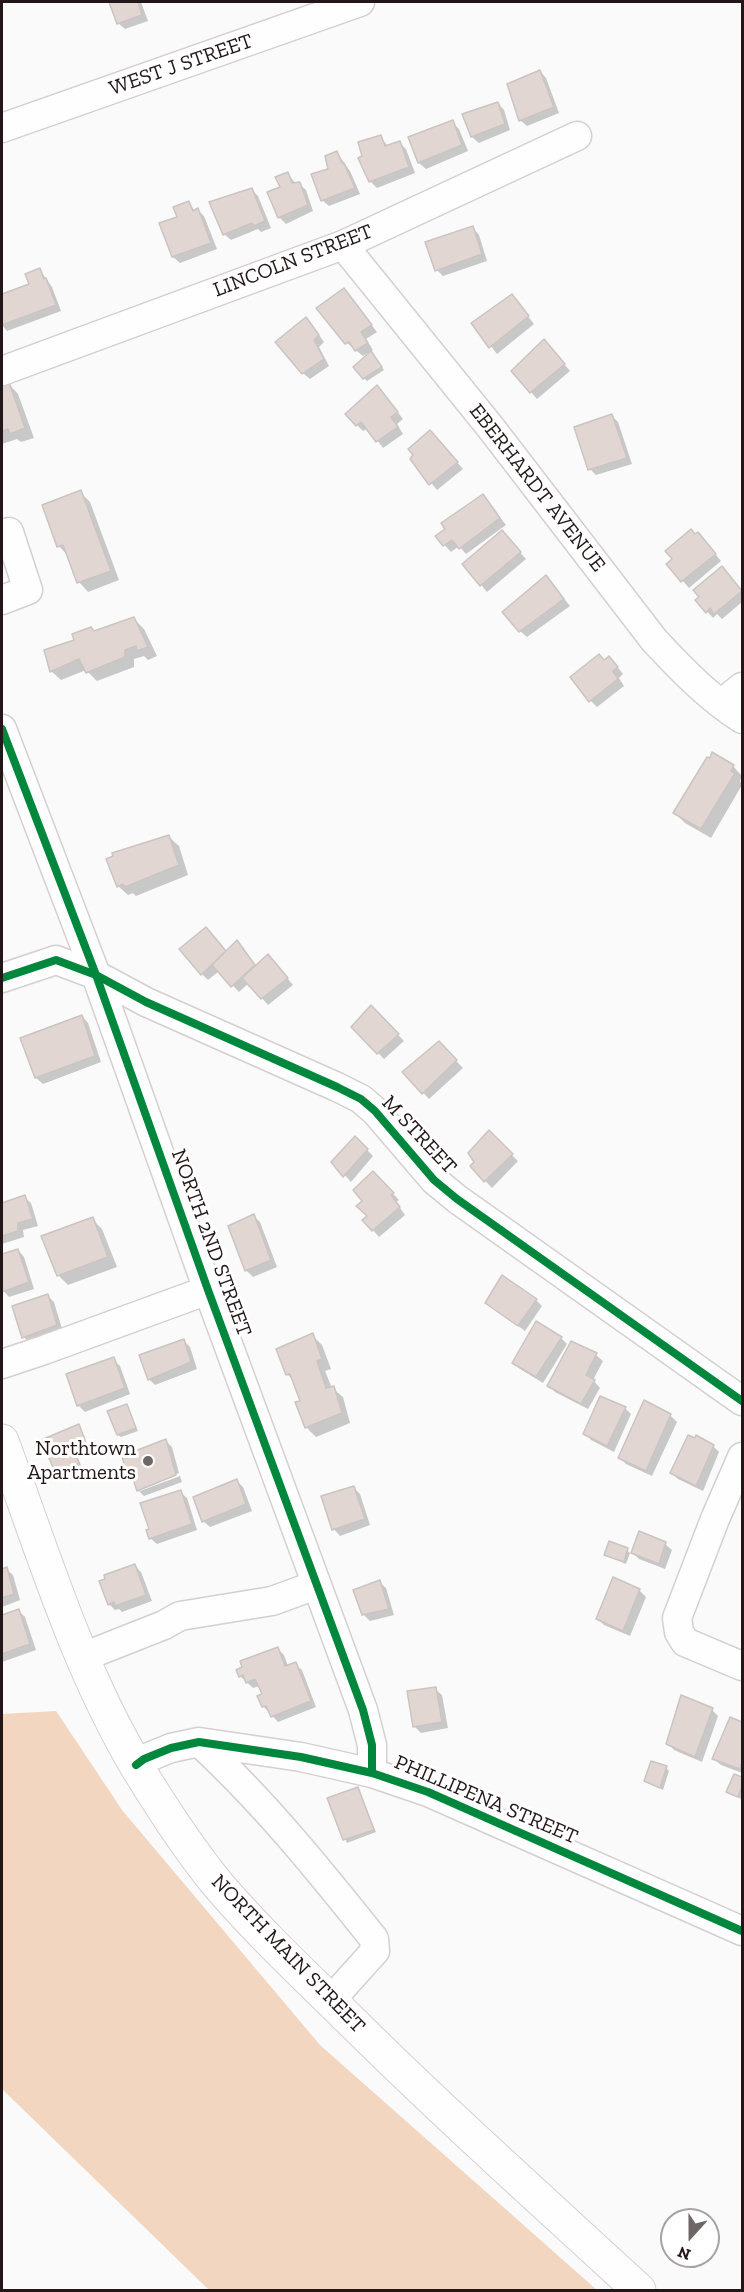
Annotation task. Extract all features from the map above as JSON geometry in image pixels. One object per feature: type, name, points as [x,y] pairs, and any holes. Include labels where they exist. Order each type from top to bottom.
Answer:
[{"type":"main road","name":"NORTH MAIN STREET","points":[[2,1441],[96,1689],[136,1765],[173,1824],[220,1887],[382,2052],[639,2290]]},
{"type":"street","name":"WEST J STREET","points":[[2,128],[360,2]]},
{"type":"street","name":"LINCOLN STREET","points":[[2,371],[343,245],[578,136]]},
{"type":"street","name":"EBERHARDT AVENUE","points":[[343,245],[491,428],[654,640],[685,672],[735,703]]},
{"type":"street","points":[[2,600],[28,590],[9,532]]},
{"type":"street","name":"NORTH 2ND STREET","points":[[2,729],[96,975],[208,1290],[363,1710],[372,1745],[372,1773]]},
{"type":"street","name":"M STREET","points":[[2,978],[56,960],[96,975],[146,1002],[361,1099],[375,1111],[434,1180],[457,1199],[742,1401]]},
{"type":"street","points":[[2,1364],[208,1290]]},
{"type":"street","points":[[742,1457],[715,1519],[677,1618],[679,1632],[685,1642],[742,1666]]},
{"type":"street","points":[[83,1657],[164,1625],[180,1616],[273,1601],[316,1586]]},
{"type":"street","points":[[199,1742],[246,1787],[374,1939],[375,1951],[330,2001]]},
{"type":"street","name":"PHILLIPENA STREET","points":[[136,1765],[144,1759],[171,1748],[199,1742],[301,1756],[372,1773],[428,1792],[742,1931]]},
{"type":"shaded area","points":[[56,1711],[122,1810],[320,2045],[597,2290],[209,2290],[2,2089],[2,1714]]},
{"type":"building","points":[[109,2],[138,2],[142,15],[117,24]]},
{"type":"building","points":[[540,70],[554,107],[519,121],[507,84]]},
{"type":"building","points":[[498,102],[505,124],[471,137],[462,114]]},
{"type":"building","points":[[453,120],[462,145],[418,163],[408,137]]},
{"type":"building","points":[[381,135],[385,146],[400,141],[409,167],[369,182],[358,158],[362,156],[358,142]]},
{"type":"building","points":[[337,151],[355,188],[321,201],[311,174],[328,169],[325,156]]},
{"type":"building","points":[[288,172],[292,183],[300,182],[308,205],[278,218],[267,192],[280,187],[275,177]]},
{"type":"building","points":[[252,188],[265,221],[254,226],[252,223],[223,235],[209,202]]},
{"type":"building","points":[[189,201],[193,211],[198,208],[211,243],[172,257],[159,223],[177,217],[173,207]]},
{"type":"building","points":[[473,226],[482,254],[435,271],[425,242]]},
{"type":"building","points":[[40,268],[56,305],[2,325],[2,294],[29,284],[25,274]]},
{"type":"building","points":[[344,288],[372,325],[361,332],[368,343],[355,351],[349,342],[345,344],[316,308]]},
{"type":"building","points":[[512,294],[529,316],[489,348],[471,323]]},
{"type":"building","points":[[306,317],[319,335],[314,340],[324,359],[302,374],[275,342]]},
{"type":"building","points":[[544,339],[565,364],[530,393],[511,371]]},
{"type":"building","points":[[371,351],[382,367],[363,379],[353,367]]},
{"type":"building","points":[[9,382],[25,428],[10,434],[8,429],[2,431],[2,386]]},
{"type":"building","points":[[377,385],[398,412],[391,417],[398,427],[376,442],[361,422],[356,426],[345,414]]},
{"type":"building","points":[[612,414],[627,458],[588,470],[574,427]]},
{"type":"building","points":[[430,430],[458,462],[429,485],[410,459],[413,455],[408,449]]},
{"type":"building","points":[[81,490],[111,571],[77,583],[63,545],[57,547],[42,505]]},
{"type":"building","points":[[483,494],[500,518],[459,549],[452,540],[443,546],[435,536],[445,529],[441,523]]},
{"type":"building","points":[[691,529],[695,534],[698,532],[716,554],[681,582],[666,564],[672,559],[665,551]]},
{"type":"building","points":[[502,530],[521,552],[480,586],[462,564]]},
{"type":"building","points":[[722,566],[742,591],[714,614],[710,608],[706,613],[695,600],[699,597],[693,590]]},
{"type":"building","points":[[546,575],[564,599],[519,632],[502,612]]},
{"type":"building","points":[[134,617],[148,647],[137,651],[136,646],[125,650],[125,657],[86,673],[79,659],[50,672],[44,650],[74,640],[72,634],[91,627],[94,631]]},
{"type":"building","points":[[599,654],[604,660],[609,656],[618,667],[613,671],[618,679],[589,702],[570,677]]},
{"type":"building","points":[[712,752],[734,765],[731,771],[735,773],[701,829],[673,813]]},
{"type":"building","points":[[169,835],[179,865],[125,887],[123,884],[117,887],[106,859],[113,856],[112,853]]},
{"type":"building","points":[[206,927],[226,951],[201,975],[179,949]]},
{"type":"building","points":[[237,940],[255,965],[231,987],[212,965]]},
{"type":"building","points":[[268,954],[288,978],[261,999],[242,978]]},
{"type":"building","points":[[371,1005],[399,1034],[377,1054],[351,1027]]},
{"type":"building","points":[[82,1015],[95,1056],[35,1078],[20,1038]]},
{"type":"building","points":[[439,1041],[457,1060],[422,1094],[402,1072]]},
{"type":"building","points":[[489,1130],[513,1154],[484,1182],[470,1166],[474,1162],[468,1153]]},
{"type":"building","points":[[355,1136],[368,1149],[343,1177],[331,1162]]},
{"type":"building","points":[[373,1171],[394,1193],[391,1195],[400,1207],[372,1231],[362,1220],[367,1216],[356,1206],[362,1201],[353,1190]]},
{"type":"building","points":[[25,1195],[33,1219],[18,1223],[18,1231],[2,1236],[2,1203]]},
{"type":"building","points":[[254,1214],[271,1260],[245,1271],[228,1226]]},
{"type":"building","points":[[93,1217],[108,1257],[57,1276],[41,1236]]},
{"type":"building","points":[[18,1249],[29,1282],[2,1292],[2,1254]]},
{"type":"building","points":[[502,1275],[537,1299],[518,1326],[485,1303]]},
{"type":"building","points":[[48,1294],[57,1325],[22,1338],[12,1306]]},
{"type":"building","points":[[536,1321],[562,1337],[536,1377],[512,1363]]},
{"type":"building","points":[[313,1333],[322,1359],[317,1361],[326,1388],[334,1386],[342,1413],[305,1428],[295,1402],[300,1401],[290,1374],[286,1375],[276,1349]]},
{"type":"building","points":[[184,1339],[191,1362],[148,1380],[139,1355]]},
{"type":"building","points":[[571,1341],[597,1353],[586,1375],[595,1380],[581,1404],[547,1386]]},
{"type":"building","points":[[114,1357],[125,1388],[77,1406],[66,1374]]},
{"type":"building","points":[[600,1396],[626,1407],[607,1446],[583,1434]]},
{"type":"building","points":[[644,1400],[671,1414],[646,1471],[618,1458]]},
{"type":"building","points":[[127,1404],[136,1428],[117,1435],[107,1411]]},
{"type":"building","points":[[79,1424],[88,1448],[75,1454],[79,1463],[55,1472],[41,1440]]},
{"type":"building","points":[[688,1435],[695,1438],[696,1435],[714,1445],[696,1486],[670,1473]]},
{"type":"building","name":"Northtown Apartments","points":[[166,1439],[176,1475],[137,1491],[129,1467],[125,1468],[122,1456]]},
{"type":"building","points":[[237,1479],[246,1504],[202,1522],[193,1497]]},
{"type":"building","points":[[354,1486],[365,1519],[332,1530],[321,1496]]},
{"type":"building","name":"Northtown Apartments","points":[[181,1490],[192,1524],[149,1539],[146,1530],[149,1529],[140,1503]]},
{"type":"building","points":[[639,1531],[666,1542],[659,1564],[631,1553]]},
{"type":"building","points":[[609,1541],[628,1548],[624,1562],[604,1555]]},
{"type":"building","points":[[135,1564],[146,1595],[115,1606],[114,1602],[108,1605],[99,1581],[105,1579],[104,1575]]},
{"type":"building","points":[[7,1567],[14,1594],[2,1598],[2,1569]]},
{"type":"building","points":[[613,1577],[640,1589],[623,1631],[596,1619]]},
{"type":"building","points":[[380,1580],[389,1609],[362,1615],[353,1590]]},
{"type":"building","points":[[19,1609],[30,1644],[2,1654],[2,1615]]},
{"type":"building","points":[[278,1647],[285,1666],[296,1662],[311,1701],[271,1717],[266,1706],[262,1707],[257,1696],[262,1694],[255,1679],[246,1683],[243,1675],[239,1677],[236,1670],[242,1667],[240,1661]]},
{"type":"building","points":[[436,1687],[442,1722],[413,1727],[407,1691]]},
{"type":"building","points":[[681,1695],[713,1708],[695,1757],[666,1744]]},
{"type":"building","points":[[730,1717],[742,1722],[740,1769],[712,1759]]},
{"type":"building","points":[[651,1761],[667,1766],[660,1788],[644,1781]]},
{"type":"building","points":[[734,1774],[742,1777],[738,1797],[726,1792]]},
{"type":"building","points":[[358,1787],[374,1830],[343,1840],[327,1798]]},
{"type":"cycle path","points":[[2,729],[96,975],[208,1290],[363,1710],[372,1745],[372,1773]]},
{"type":"cycle path","points":[[2,978],[56,960],[96,975],[146,1002],[361,1099],[375,1111],[434,1180],[457,1199],[742,1401]]},
{"type":"cycle path","points":[[136,1765],[144,1759],[171,1748],[199,1742],[301,1757],[372,1773],[428,1792],[742,1931]]},
{"type":"place","name":"Northtown Apartments","points":[[148,1461]]}]
